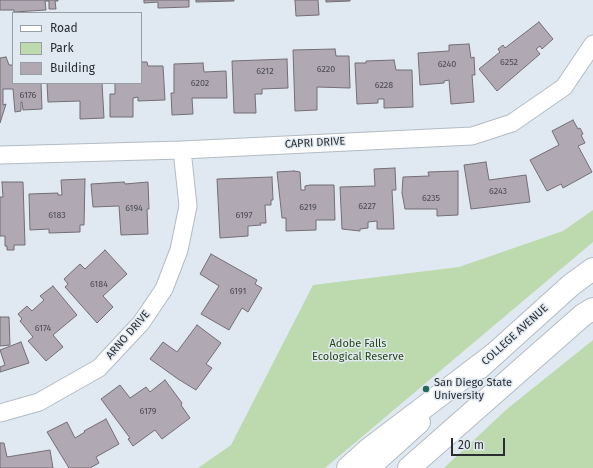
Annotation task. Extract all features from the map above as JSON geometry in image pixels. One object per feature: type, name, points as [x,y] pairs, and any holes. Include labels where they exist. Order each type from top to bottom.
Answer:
[{"type":"main road","name":"COLLEGE AVENUE","points":[[368,468],[571,285],[593,269]]},
{"type":"main road","points":[[409,468],[577,320],[593,308]]},
{"type":"main road","points":[[348,468],[369,449],[493,355]]},
{"type":"street","name":"CAPRI DRIVE","points":[[0,155],[182,150],[472,136],[512,123],[564,87],[590,52],[593,44]]},
{"type":"street","name":"ARNO DRIVE","points":[[0,413],[39,402],[99,368],[141,323],[164,289],[179,250],[188,206],[182,150]]},
{"type":"green space","name":"Adobe Falls Ecological Reserve","points":[[593,210],[593,242],[325,468],[198,468],[231,445],[313,285],[459,267],[563,231]]},
{"type":"green space","points":[[593,340],[593,468],[444,468],[507,409]]},
{"type":"building","points":[[0,0],[58,1],[55,1],[56,9],[49,9],[49,1],[45,1],[46,10],[14,12],[14,10],[0,10]]},
{"type":"building","points":[[144,0],[189,0],[189,7],[158,8],[158,2],[144,3]]},
{"type":"building","points":[[196,0],[234,0],[234,1],[196,2]]},
{"type":"building","points":[[295,0],[318,0],[319,15],[296,16]]},
{"type":"building","points":[[326,0],[350,0],[350,1],[326,2]]},
{"type":"building","points":[[539,22],[553,39],[542,49],[540,46],[536,49],[540,54],[497,91],[479,69],[500,52],[498,49],[503,45],[505,48]]},
{"type":"building","points":[[469,44],[471,58],[474,57],[475,75],[472,75],[474,102],[451,104],[449,80],[444,81],[444,83],[420,85],[418,53],[449,51],[449,45]]},
{"type":"building","points":[[335,49],[336,56],[349,56],[350,88],[317,87],[317,110],[295,111],[293,50]]},
{"type":"building","points":[[6,57],[9,65],[12,65],[12,84],[41,84],[42,109],[23,110],[21,102],[21,111],[15,112],[13,89],[3,89],[3,105],[6,104],[0,123],[0,58]]},
{"type":"building","points":[[287,59],[288,88],[262,89],[262,94],[255,94],[256,113],[234,113],[232,61]]},
{"type":"building","points":[[394,60],[396,70],[412,70],[413,107],[384,108],[384,99],[378,99],[378,103],[357,104],[355,63]]},
{"type":"building","points":[[142,62],[147,62],[148,66],[163,66],[165,100],[138,101],[138,97],[133,98],[133,117],[110,117],[110,94],[115,94],[115,84],[142,84]]},
{"type":"building","points":[[203,63],[204,72],[226,71],[227,98],[192,98],[193,114],[172,115],[171,93],[174,93],[174,64]]},
{"type":"building","points":[[47,84],[102,84],[104,118],[80,119],[80,101],[48,102]]},
{"type":"building","points":[[573,120],[583,134],[581,135],[585,143],[578,146],[592,172],[563,188],[561,184],[547,191],[530,160],[559,145],[552,131]]},
{"type":"building","points":[[486,162],[489,180],[526,175],[530,202],[471,209],[464,165]]},
{"type":"building","points":[[395,168],[396,190],[392,190],[394,229],[377,229],[377,221],[368,222],[368,228],[360,229],[360,231],[342,229],[340,187],[375,186],[374,169]]},
{"type":"building","points":[[458,171],[458,215],[437,216],[437,209],[405,209],[402,193],[403,177],[429,176],[428,172]]},
{"type":"building","points":[[277,172],[300,172],[301,190],[305,190],[305,186],[310,185],[334,185],[335,220],[316,220],[316,230],[286,231],[286,218],[282,218]]},
{"type":"building","points":[[272,177],[273,200],[271,200],[271,205],[265,205],[266,223],[248,226],[248,236],[220,238],[217,179]]},
{"type":"building","points":[[85,179],[84,225],[80,225],[80,232],[49,233],[49,229],[30,230],[29,194],[58,193],[58,195],[62,195],[61,180]]},
{"type":"building","points":[[2,182],[23,182],[25,245],[14,245],[14,250],[7,250],[7,246],[5,246],[5,236],[0,236],[0,197],[3,197]]},
{"type":"building","points":[[124,182],[125,184],[148,182],[148,234],[121,235],[119,206],[93,207],[91,184]]},
{"type":"building","points":[[105,250],[127,274],[103,296],[113,307],[97,323],[65,287],[68,284],[64,279],[80,264],[85,269]]},
{"type":"building","points":[[211,254],[257,280],[255,284],[262,288],[248,312],[242,308],[229,330],[201,314],[219,286],[200,274]]},
{"type":"building","points":[[53,286],[77,315],[53,335],[63,347],[46,361],[28,341],[33,337],[20,321],[22,319],[18,314],[27,306],[32,311],[44,300],[40,296]]},
{"type":"building","points":[[0,317],[9,317],[10,345],[0,346]]},
{"type":"building","points":[[197,325],[221,343],[206,364],[212,368],[196,390],[150,359],[163,342],[177,352]]},
{"type":"building","points":[[21,342],[29,363],[0,372],[0,367],[5,365],[0,350]]},
{"type":"building","points":[[165,380],[182,403],[181,405],[190,418],[162,439],[155,430],[133,446],[128,439],[130,438],[101,399],[120,385],[130,398],[146,387],[150,392]]},
{"type":"building","points":[[106,419],[119,444],[96,457],[99,463],[90,468],[69,468],[47,432],[67,422],[75,438],[85,432],[84,431]]},
{"type":"building","points":[[0,443],[4,443],[7,457],[50,450],[53,468],[0,468]]},
{"type":"place","name":"San Diego State University","points":[[426,389]]}]
